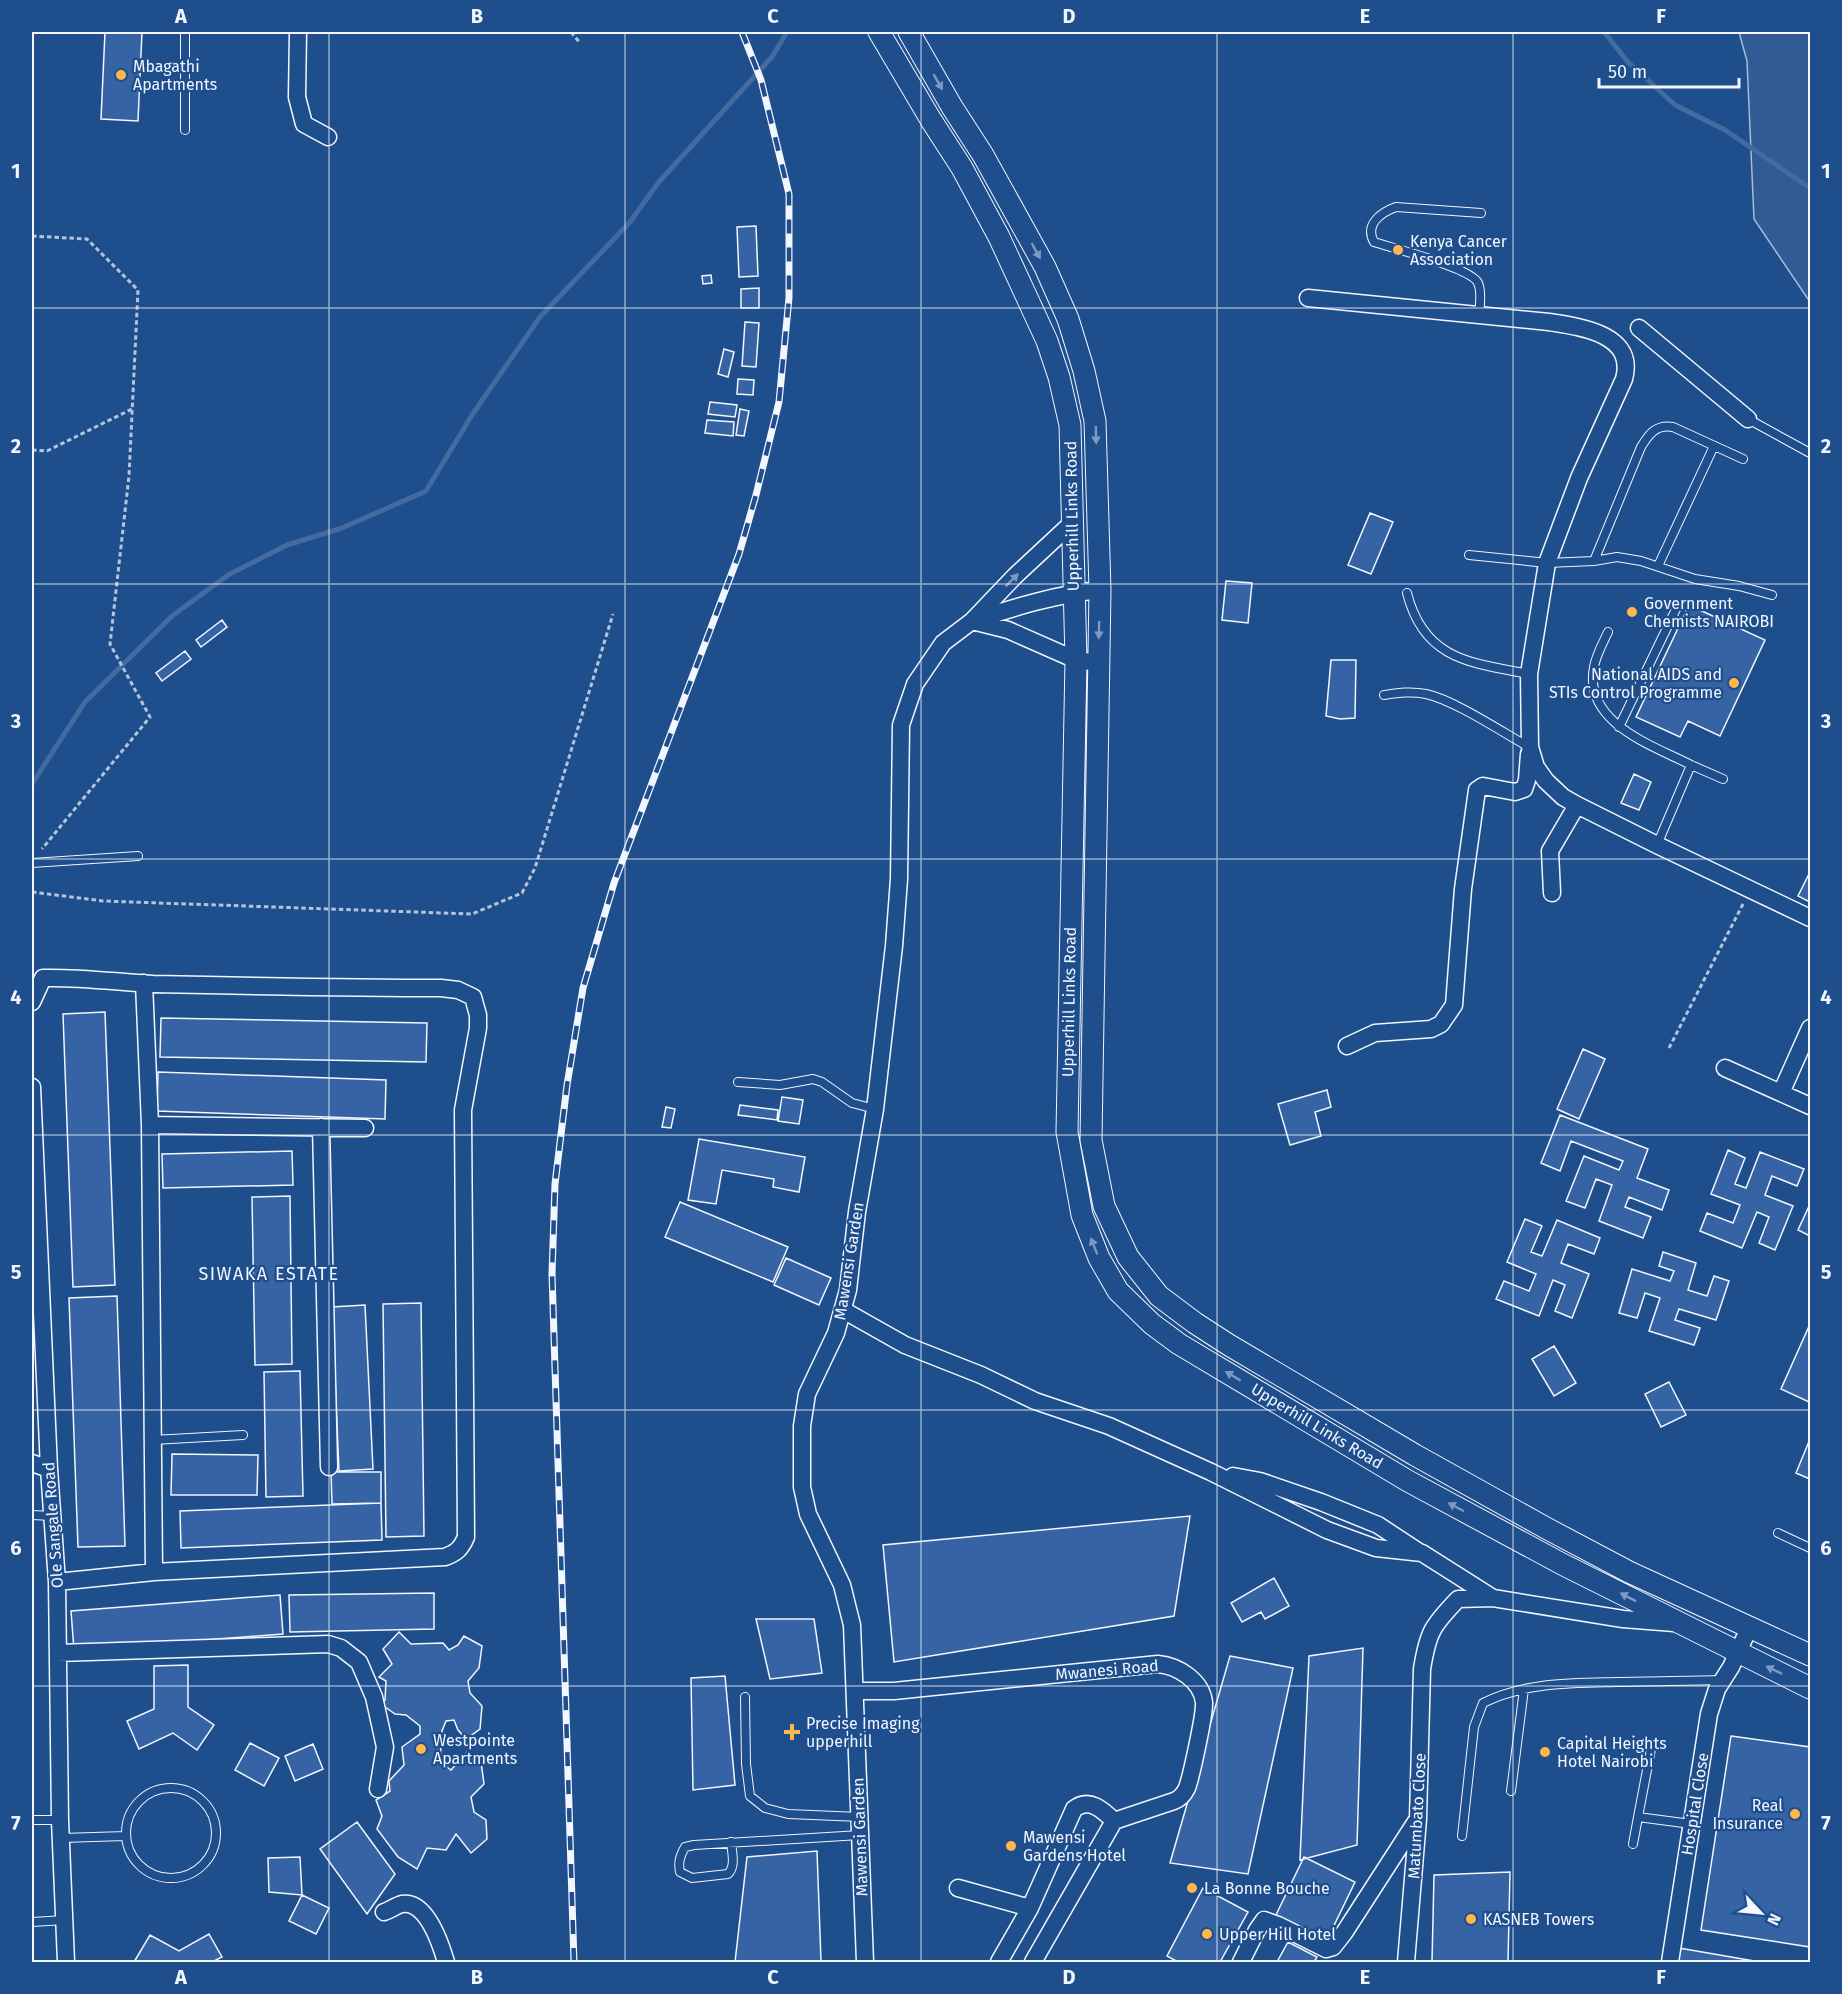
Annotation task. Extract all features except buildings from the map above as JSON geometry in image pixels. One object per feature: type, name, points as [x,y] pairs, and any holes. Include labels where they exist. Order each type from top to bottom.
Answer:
[{"type":"street","points":[[298,32],[297,97],[304,124],[328,136]]},
{"type":"street","name":"Upperhill Links Road","points":[[879,32],[962,168],[999,237],[1047,341],[1059,377],[1070,425],[1076,660],[1067,1132],[1082,1215],[1099,1258],[1118,1290],[1152,1324],[1179,1344],[1408,1481],[1562,1564],[1737,1652]]},
{"type":"street","name":"Upperhill Links Road","points":[[909,32],[1046,267],[1068,319],[1095,421],[1100,590],[1091,1140],[1104,1206],[1128,1257],[1159,1296],[1195,1323],[1248,1357],[1415,1455],[1546,1528],[1629,1572],[1750,1626]]},
{"type":"street","points":[[1308,298],[1549,322],[1590,330],[1611,340],[1622,351],[1627,369],[1579,478],[1547,563],[1529,674],[1530,747],[1524,789],[1515,792],[1483,786],[1477,790],[1463,889],[1454,1005],[1442,1024],[1431,1029],[1375,1033],[1347,1046]]},
{"type":"street","points":[[1639,328],[1748,419]]},
{"type":"street","points":[[972,621],[1015,576],[1073,522]]},
{"type":"street","points":[[972,621],[1073,592],[1100,590]]},
{"type":"street","points":[[972,621],[1008,630],[1076,660],[1099,663]]},
{"type":"street","name":"Mawensi Garden","points":[[865,1962],[852,1625],[842,1585],[808,1514],[802,1487],[802,1426],[807,1394],[837,1333],[848,1290],[857,1212],[875,1109],[894,946],[899,879],[902,725],[915,684],[920,676],[943,643],[972,621]]},
{"type":"street","points":[[1530,747],[1536,767],[1546,781],[1563,797],[1810,918]]},
{"type":"street","points":[[1552,894],[1550,851],[1577,805]]},
{"type":"street","points":[[32,1002],[43,978],[71,977],[144,983],[459,990],[473,998],[478,1015],[478,1028],[463,1110],[466,1538],[461,1548],[445,1557],[154,1572],[57,1582]]},
{"type":"street","points":[[144,983],[150,1125],[154,1572]]},
{"type":"street","points":[[1781,1093],[1810,1028]]},
{"type":"street","points":[[1725,1068],[1810,1106]]},
{"type":"street","name":"Ole Sangale Road","points":[[32,1087],[49,1469],[57,1582],[60,1820],[66,1962]]},
{"type":"street","points":[[150,1125],[365,1128]]},
{"type":"street","points":[[321,1127],[329,1467]]},
{"type":"street","points":[[843,1310],[905,1345],[981,1375],[1035,1401],[1108,1426],[1212,1472],[1328,1530],[1376,1548],[1422,1553]]},
{"type":"street","points":[[32,1463],[49,1469]]},
{"type":"street","points":[[1212,1472],[1260,1481],[1378,1525],[1493,1598],[1623,1619],[1680,1623]]},
{"type":"street","name":"Matumbato Close","points":[[1406,1962],[1418,1819],[1422,1669],[1426,1644],[1435,1623],[1458,1599],[1493,1598]]},
{"type":"street","points":[[1750,1626],[1810,1655]]},
{"type":"street","name":"Hospital Close","points":[[1670,1962],[1709,1714],[1717,1689],[1724,1680],[1750,1626]]},
{"type":"street","points":[[58,1653],[328,1644],[341,1648],[359,1662],[374,1697],[385,1747],[378,1789]]},
{"type":"street","points":[[1737,1652],[1810,1688]]},
{"type":"street","name":"Mwanesi Road","points":[[855,1691],[894,1691],[1158,1664],[1177,1668],[1189,1676],[1198,1687],[1204,1702],[1187,1788],[1174,1802],[1114,1821]]},
{"type":"street","points":[[999,1962],[1030,1908],[1074,1809],[1079,1805],[1091,1804],[1106,1812],[1114,1821],[1032,1962]]},
{"type":"street","points":[[1241,1962],[1264,1920],[1278,1924],[1326,1949],[1333,1947],[1418,1819]]},
{"type":"street","points":[[958,1888],[1030,1908]]},
{"type":"street","points":[[384,1912],[402,1904],[411,1905],[421,1912],[439,1938],[446,1962]]},
{"type":"lane","points":[[184,130],[185,32]]},
{"type":"lane","points":[[1479,315],[1479,283],[1473,276],[1460,269],[1374,242],[1371,237],[1371,228],[1376,218],[1396,207],[1481,213]]},
{"type":"lane","points":[[1748,419],[1810,453]]},
{"type":"lane","points":[[1594,561],[1630,469],[1649,434],[1658,428],[1673,427],[1743,459]]},
{"type":"lane","points":[[1658,566],[1714,446]]},
{"type":"lane","points":[[1469,555],[1547,563],[1594,561],[1617,557],[1641,561],[1695,579],[1739,585],[1772,594]]},
{"type":"lane","points":[[1407,593],[1412,614],[1429,638],[1450,654],[1470,663],[1529,674]]},
{"type":"lane","points":[[1619,728],[1678,604]]},
{"type":"lane","points":[[1608,632],[1594,666],[1593,686],[1601,708],[1619,728],[1723,779]]},
{"type":"lane","points":[[1384,695],[1408,692],[1428,694],[1457,707],[1530,747]]},
{"type":"lane","points":[[1657,845],[1691,765]]},
{"type":"lane","points":[[32,863],[138,855]]},
{"type":"lane","points":[[738,1082],[780,1085],[813,1079],[822,1082],[852,1103],[875,1109]]},
{"type":"lane","points":[[153,1440],[243,1435]]},
{"type":"lane","points":[[32,1515],[52,1516]]},
{"type":"lane","points":[[1778,1533],[1810,1548]]},
{"type":"lane","points":[[1462,1836],[1474,1727],[1483,1703],[1499,1695],[1524,1689],[1570,1683],[1724,1680]]},
{"type":"lane","points":[[1511,1791],[1524,1689]]},
{"type":"lane","points":[[745,1697],[746,1764],[750,1796],[765,1808],[788,1814],[860,1817]]},
{"type":"lane","points":[[1633,1844],[1651,1749]]},
{"type":"lane","points":[[172,1788],[186,1790],[199,1798],[209,1809],[215,1823],[212,1852],[203,1865],[191,1874],[177,1878],[162,1878],[148,1873],[137,1864],[129,1851],[125,1836],[127,1821],[133,1808],[144,1797],[157,1790],[172,1788]]},
{"type":"lane","points":[[1638,1817],[1691,1824]]},
{"type":"lane","points":[[32,1820],[60,1820]]},
{"type":"lane","points":[[731,1842],[733,1864],[728,1874],[692,1878],[680,1872],[678,1865],[685,1847],[694,1845],[731,1842],[860,1834]]},
{"type":"lane","points":[[62,1838],[125,1836]]},
{"type":"lane","points":[[32,1922],[65,1920]]},
{"type":"path","points":[[572,32],[580,43]]},
{"type":"path","points":[[32,236],[87,239],[138,290],[129,476],[110,644],[150,717],[39,853]]},
{"type":"path","points":[[32,450],[47,450],[132,409]]},
{"type":"path","points":[[32,892],[103,901],[472,914],[522,893],[535,868],[613,614]]},
{"type":"path","points":[[1669,1048],[1750,889]]},
{"type":"shaded area","points":[[1739,32],[1810,32],[1810,302],[1754,219],[1747,61]]},
{"type":"waterway","points":[[32,784],[85,702],[172,616],[228,575],[287,545],[342,528],[426,491],[472,415],[540,317],[630,222],[658,183],[772,57],[787,32]]},
{"type":"waterway","points":[[1604,32],[1627,61],[1675,105],[1725,130],[1810,188]]},
{"type":"railway","points":[[574,1962],[552,1274],[555,1184],[567,1085],[583,988],[614,883],[739,554],[779,402],[789,298],[789,194],[761,80],[742,32]]},
{"type":"place","name":"Mbagathi Apartments","points":[[121,75]]},
{"type":"place","name":"Kenya Cancer Association","points":[[1398,250]]},
{"type":"place","name":"Government Chemists NAIROBI","points":[[1632,612]]},
{"type":"place","name":"National AIDS and STIs Control Programme","points":[[1734,683]]},
{"type":"place","name":"Precise Imaging upperhill","points":[[792,1732]]},
{"type":"place","name":"Westpointe Apartments","points":[[421,1749]]},
{"type":"place","name":"Capital Heights Hotel Nairobi","points":[[1545,1752]]},
{"type":"place","name":"Real Insurance","points":[[1795,1814]]},
{"type":"place","name":"Mawensi Gardens Hotel","points":[[1011,1846]]},
{"type":"place","name":"La Bonne Bouche","points":[[1192,1888]]},
{"type":"place","name":"KASNEB Towers","points":[[1471,1919]]},
{"type":"place","name":"Upper Hill Hotel","points":[[1207,1934]]},
{"type":"district","name":"SIWAKA ESTATE","points":[[269,1274]]}]
